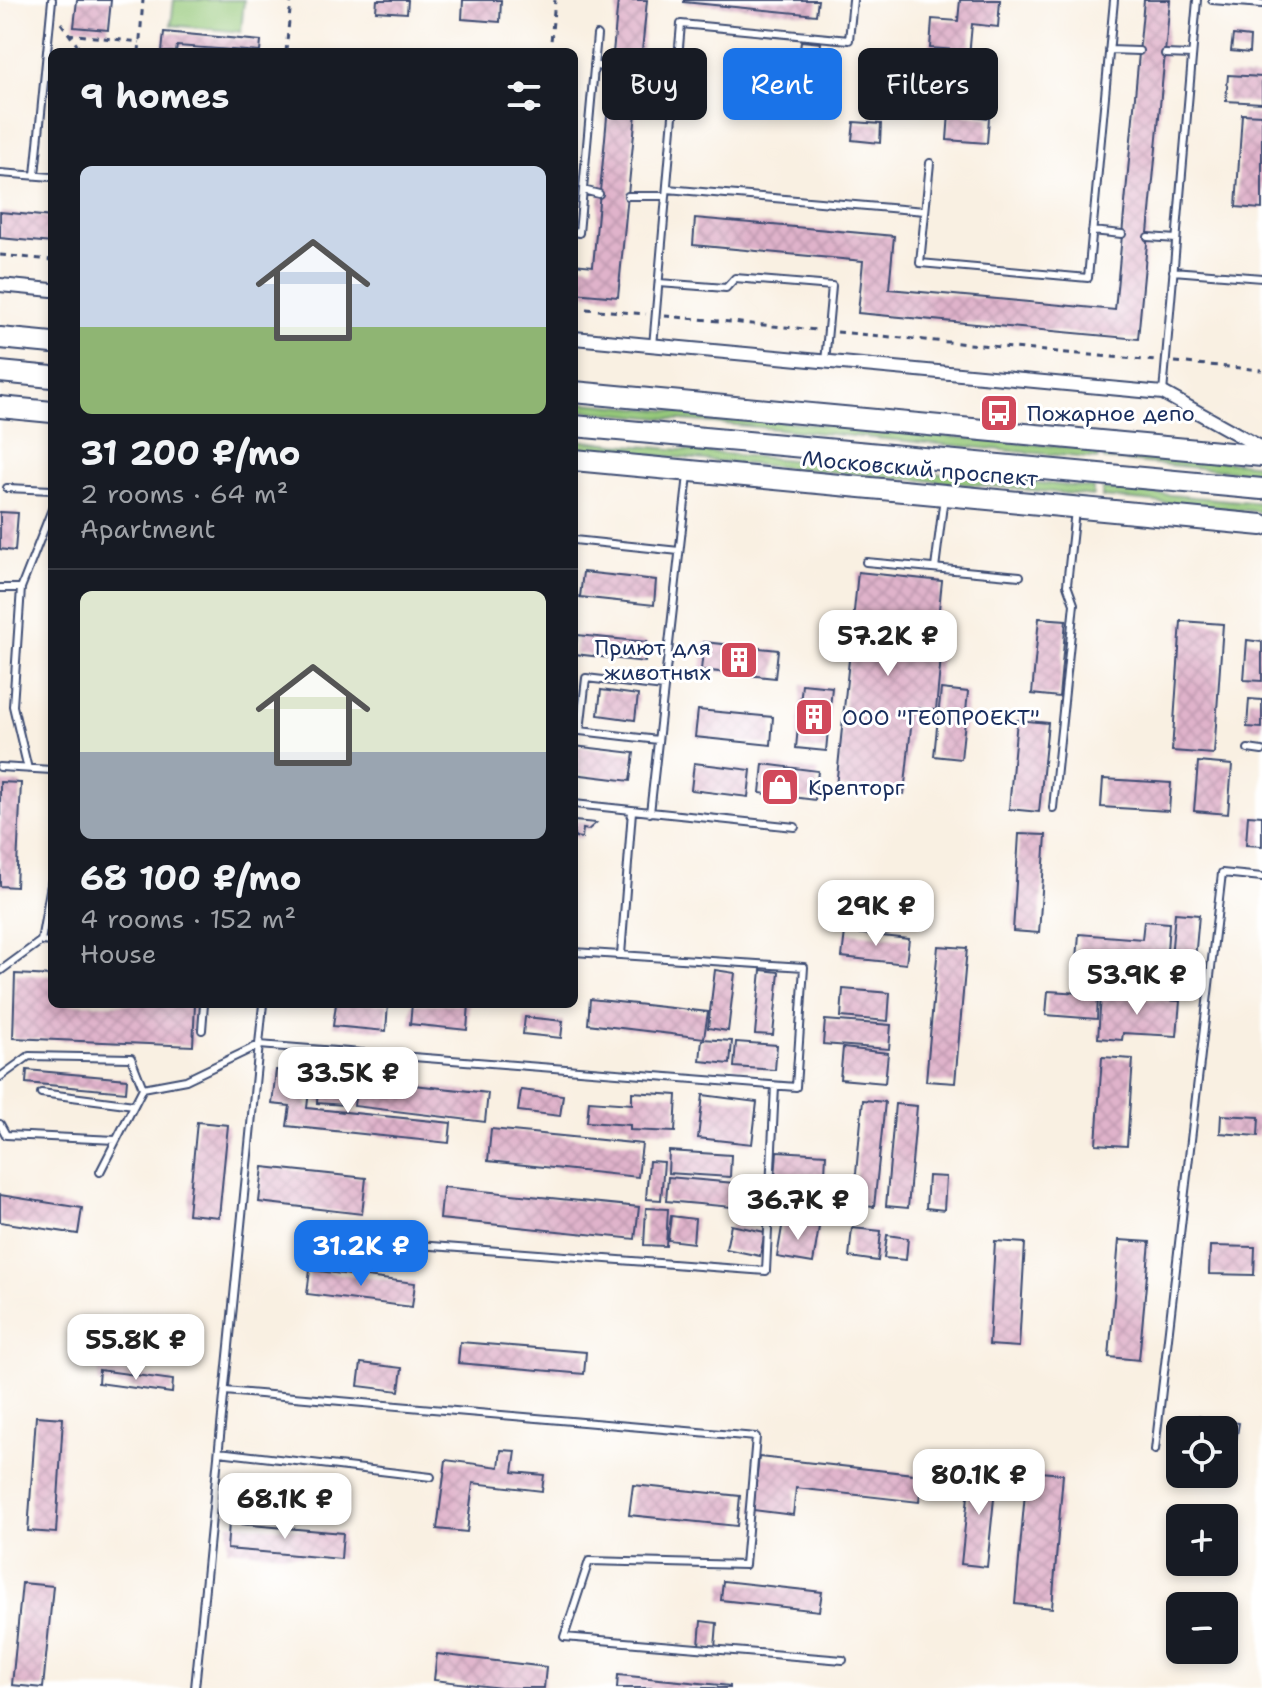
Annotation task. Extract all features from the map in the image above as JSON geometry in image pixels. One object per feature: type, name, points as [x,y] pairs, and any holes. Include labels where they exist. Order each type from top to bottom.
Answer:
[{"type":"main road","points":[[0,338],[48,343]]},
{"type":"main road","points":[[0,372],[48,377]]},
{"type":"main road","name":"Московский проспект","points":[[578,392],[1262,456]]},
{"type":"main road","points":[[0,407],[48,412]]},
{"type":"main road","name":"Московский проспект","points":[[578,426],[1262,489]]},
{"type":"main road","name":"Московский проспект","points":[[578,460],[1262,525]]},
{"type":"street","points":[[0,285],[48,290]]},
{"type":"street","points":[[578,338],[1163,393],[1262,448]]},
{"type":"lane","points":[[35,175],[52,0]]},
{"type":"lane","points":[[679,48],[681,24],[849,40],[853,0]]},
{"type":"lane","points":[[930,163],[920,263],[1088,278],[1114,0]]},
{"type":"lane","points":[[1163,393],[1197,0]]},
{"type":"lane","points":[[1212,0],[1262,4]]},
{"type":"lane","points":[[578,233],[597,35]]},
{"type":"lane","points":[[1109,50],[1139,51]]},
{"type":"lane","points":[[1165,54],[1192,55]]},
{"type":"lane","points":[[594,65],[602,67]]},
{"type":"lane","points":[[653,346],[673,120]]},
{"type":"lane","points":[[0,173],[48,177]]},
{"type":"lane","points":[[583,190],[599,194]]},
{"type":"lane","points":[[628,196],[667,193],[925,211]]},
{"type":"lane","points":[[1092,231],[1122,234]]},
{"type":"lane","points":[[1148,237],[1176,239]]},
{"type":"lane","points":[[1173,271],[1262,278]]},
{"type":"lane","points":[[659,283],[726,288],[735,278],[832,286],[825,362]]},
{"type":"lane","points":[[650,813],[688,470]]},
{"type":"lane","points":[[7,488],[48,490]]},
{"type":"lane","points":[[935,568],[944,494]]},
{"type":"lane","points":[[1053,808],[1074,604],[1067,585],[1075,507]]},
{"type":"lane","points":[[28,769],[13,706],[21,588],[48,519]]},
{"type":"lane","points":[[578,540],[679,551]]},
{"type":"lane","points":[[866,562],[1020,576]]},
{"type":"lane","points":[[0,588],[21,588]]},
{"type":"lane","points":[[658,740],[580,731],[586,678],[664,687]]},
{"type":"lane","points":[[1248,749],[1262,751]]},
{"type":"lane","points":[[0,767],[48,770]]},
{"type":"lane","points":[[578,804],[795,827]]},
{"type":"lane","points":[[621,955],[632,811]]},
{"type":"lane","points":[[1155,1450],[1222,873],[1262,877]]},
{"type":"lane","points":[[41,941],[48,902]]},
{"type":"lane","points":[[0,971],[41,941],[48,942]]},
{"type":"lane","points":[[143,1088],[186,1080],[259,1045],[796,1087],[804,967],[578,952]]},
{"type":"lane","points":[[202,1030],[204,1008]]},
{"type":"lane","points":[[195,1688],[263,1008]]},
{"type":"lane","points":[[0,1077],[29,1056],[131,1058],[143,1088],[100,1172]]},
{"type":"lane","points":[[364,1241],[766,1271],[775,1086]]},
{"type":"lane","points":[[41,1093],[134,1105]]},
{"type":"lane","points":[[0,1124],[6,1135],[116,1140]]},
{"type":"lane","points":[[225,1391],[756,1437],[745,1565],[589,1561],[564,1637],[843,1660]]},
{"type":"lane","points":[[219,1452],[431,1477]]},
{"type":"path","points":[[139,48],[143,0]]},
{"type":"path","points":[[286,48],[291,0]]},
{"type":"path","points":[[550,48],[555,0]]},
{"type":"path","points":[[49,22],[62,23],[79,48]]},
{"type":"path","points":[[68,34],[140,42]]},
{"type":"path","points":[[0,255],[48,260]]},
{"type":"path","points":[[578,308],[1262,370]]},
{"type":"green space","points":[[174,0],[244,0],[241,32],[171,25]]},
{"type":"green space","points":[[578,402],[1098,450],[1098,459],[578,410]]},
{"type":"green space","points":[[578,440],[1093,488],[1093,496],[578,448]]},
{"type":"green space","points":[[1105,450],[1262,465],[1262,474],[1104,459]]},
{"type":"green space","points":[[1102,489],[1262,503],[1262,512],[1102,497]]},
{"type":"building","points":[[77,0],[111,0],[108,30],[74,27]]},
{"type":"building","points":[[377,0],[408,0],[407,13],[376,11]]},
{"type":"building","points":[[463,0],[501,0],[500,22],[462,19]]},
{"type":"building","points":[[618,0],[647,0],[642,48],[613,48]]},
{"type":"building","points":[[684,0],[818,0],[816,15]]},
{"type":"building","points":[[960,0],[1000,0],[998,27],[972,24],[970,48],[930,48],[932,19],[958,21]]},
{"type":"building","points":[[1144,0],[1170,0],[1138,339],[858,313],[863,261],[693,245],[695,218],[894,236],[889,289],[1115,310]]},
{"type":"building","points":[[164,32],[261,41],[260,48],[162,48]]},
{"type":"building","points":[[1233,35],[1250,37],[1249,53],[1231,51]]},
{"type":"building","points":[[801,41],[821,43],[820,48],[800,48]]},
{"type":"building","points":[[1228,75],[1262,77],[1262,103],[1226,101]]},
{"type":"building","points":[[1242,114],[1262,115],[1262,209],[1236,207]]},
{"type":"building","points":[[607,120],[635,120],[618,297],[578,293],[578,264],[593,266]]},
{"type":"building","points":[[948,120],[989,120],[987,143],[947,140]]},
{"type":"building","points":[[854,122],[881,124],[880,143],[852,140]]},
{"type":"building","points":[[0,212],[48,217],[48,243],[0,238]]},
{"type":"building","points":[[0,512],[18,513],[15,551],[0,549]]},
{"type":"building","points":[[583,572],[656,580],[654,605],[580,597]]},
{"type":"building","points":[[858,572],[942,581],[935,646],[942,646],[936,710],[913,708],[904,794],[836,787]]},
{"type":"building","points":[[1039,618],[1066,620],[1059,697],[1032,694]]},
{"type":"building","points":[[1181,621],[1223,624],[1214,754],[1172,751]]},
{"type":"building","points":[[578,635],[647,642],[645,662],[578,654]]},
{"type":"building","points":[[1247,640],[1262,642],[1262,681],[1244,680]]},
{"type":"building","name":"Приют для животных","points":[[704,642],[778,650],[775,678],[701,670]]},
{"type":"building","name":"ООО \"ГЕОПРОЕКТ\"","points":[[802,684],[832,687],[826,751],[796,748]]},
{"type":"building","points":[[941,689],[968,692],[961,759],[934,756]]},
{"type":"building","points":[[601,690],[638,695],[635,720],[598,715]]},
{"type":"building","points":[[1249,699],[1262,700],[1262,728],[1247,727]]},
{"type":"building","points":[[698,710],[773,717],[771,745],[695,737]]},
{"type":"building","points":[[1017,720],[1048,723],[1039,812],[1009,809]]},
{"type":"building","points":[[578,746],[634,753],[630,781],[578,774]]},
{"type":"building","points":[[1198,762],[1232,765],[1228,814],[1194,811]]},
{"type":"building","points":[[694,763],[751,770],[748,797],[691,790]]},
{"type":"building","points":[[763,764],[818,771],[815,800],[760,793]]},
{"type":"building","points":[[1103,779],[1171,783],[1169,811],[1101,807]]},
{"type":"building","points":[[0,782],[21,783],[16,887],[0,886]]},
{"type":"building","points":[[1248,815],[1262,816],[1262,846],[1246,845]]},
{"type":"building","points":[[578,821],[596,823],[588,830],[583,829],[582,838],[578,838]]},
{"type":"building","points":[[1019,834],[1046,835],[1039,933],[1013,931]]},
{"type":"building","points":[[1175,913],[1199,915],[1193,982],[1169,980]]},
{"type":"building","points":[[1144,921],[1169,923],[1165,979],[1076,972],[1079,934],[1142,939]]},
{"type":"building","points":[[845,932],[909,939],[906,964],[842,957]]},
{"type":"building","points":[[938,946],[967,948],[955,1083],[926,1081]]},
{"type":"building","points":[[715,970],[735,973],[728,1031],[708,1028]]},
{"type":"building","points":[[761,970],[779,972],[773,1035],[755,1034]]},
{"type":"building","points":[[15,974],[48,976],[48,1008],[195,1008],[193,1046],[13,1038]]},
{"type":"building","points":[[843,989],[890,993],[888,1021],[841,1017]]},
{"type":"building","points":[[1048,991],[1098,994],[1097,1019],[1046,1015]]},
{"type":"building","points":[[1101,996],[1180,1001],[1177,1036],[1123,1033],[1122,1040],[1098,1038]]},
{"type":"building","points":[[590,999],[708,1012],[704,1038],[588,1024]]},
{"type":"building","points":[[335,1008],[388,1008],[386,1031],[333,1026]]},
{"type":"building","points":[[412,1008],[469,1008],[467,1030],[410,1024]]},
{"type":"building","points":[[525,1017],[563,1021],[561,1038],[523,1034]]},
{"type":"building","points":[[825,1020],[891,1025],[889,1049],[823,1044]]},
{"type":"building","points":[[702,1039],[732,1041],[730,1064],[700,1061]]},
{"type":"building","points":[[736,1042],[777,1045],[775,1070],[734,1067]]},
{"type":"building","points":[[843,1048],[888,1053],[885,1083],[840,1079]]},
{"type":"building","points":[[1102,1057],[1133,1059],[1127,1146],[1096,1144]]},
{"type":"building","points":[[27,1070],[127,1079],[126,1092],[26,1083]]},
{"type":"building","points":[[276,1070],[311,1074],[307,1108],[451,1123],[449,1143],[287,1126],[290,1106],[272,1104]]},
{"type":"building","points":[[357,1079],[488,1093],[485,1122],[354,1106]]},
{"type":"building","points":[[318,1080],[347,1082],[345,1105],[317,1103]]},
{"type":"building","points":[[521,1090],[563,1095],[560,1116],[518,1111]]},
{"type":"building","points":[[632,1092],[677,1095],[675,1132],[630,1130],[630,1125],[587,1122],[589,1101],[632,1104]]},
{"type":"building","points":[[703,1095],[757,1102],[752,1144],[698,1138]]},
{"type":"building","points":[[863,1100],[885,1102],[874,1207],[853,1205]]},
{"type":"building","points":[[895,1104],[917,1106],[908,1208],[886,1206]]},
{"type":"building","points":[[1221,1115],[1259,1117],[1258,1136],[1220,1133]]},
{"type":"building","points":[[197,1122],[228,1125],[219,1217],[188,1214]]},
{"type":"building","points":[[491,1129],[642,1144],[638,1177],[488,1161]]},
{"type":"building","points":[[669,1151],[731,1155],[730,1177],[668,1173]]},
{"type":"building","points":[[777,1151],[826,1154],[824,1195],[774,1192]]},
{"type":"building","points":[[649,1161],[664,1162],[661,1200],[646,1199]]},
{"type":"building","points":[[263,1167],[366,1178],[362,1214],[259,1202]]},
{"type":"building","points":[[928,1176],[946,1177],[944,1210],[926,1208]]},
{"type":"building","points":[[668,1177],[734,1183],[732,1207],[666,1201]]},
{"type":"building","points":[[443,1187],[639,1207],[635,1239],[440,1219]]},
{"type":"building","points":[[0,1195],[82,1208],[78,1234],[0,1222]]},
{"type":"building","points":[[646,1208],[668,1209],[666,1246],[644,1245]]},
{"type":"building","points":[[671,1216],[695,1219],[693,1243],[668,1240]]},
{"type":"building","points":[[783,1221],[819,1227],[813,1263],[777,1257]]},
{"type":"building","points":[[731,1225],[765,1232],[760,1256],[726,1249]]},
{"type":"building","points":[[852,1228],[881,1231],[878,1261],[849,1257]]},
{"type":"building","points":[[887,1235],[908,1238],[906,1260],[884,1258]]},
{"type":"building","points":[[1119,1240],[1150,1242],[1139,1360],[1109,1357]]},
{"type":"building","points":[[995,1241],[1025,1243],[1019,1347],[989,1345]]},
{"type":"building","points":[[1210,1246],[1255,1247],[1254,1275],[1209,1274]]},
{"type":"building","points":[[310,1270],[415,1283],[412,1307],[307,1294]]},
{"type":"building","points":[[460,1342],[586,1352],[584,1374],[458,1363]]},
{"type":"building","points":[[361,1363],[402,1368],[399,1391],[358,1386]]},
{"type":"building","points":[[99,1370],[173,1380],[172,1393],[98,1383]]},
{"type":"building","points":[[36,1416],[63,1418],[56,1533],[28,1531]]},
{"type":"building","points":[[501,1450],[516,1451],[513,1472],[544,1475],[542,1491],[473,1483],[467,1532],[437,1529],[446,1460],[499,1467]]},
{"type":"building","points":[[759,1457],[922,1475],[919,1502],[796,1488],[793,1515],[753,1510]]},
{"type":"building","points":[[971,1467],[997,1469],[987,1567],[961,1564]]},
{"type":"building","points":[[1027,1471],[1063,1474],[1052,1608],[1015,1604]]},
{"type":"building","points":[[633,1485],[740,1496],[737,1526],[629,1515]]},
{"type":"building","points":[[229,1523],[343,1533],[341,1559],[227,1549]]},
{"type":"building","points":[[723,1581],[822,1592],[819,1611],[721,1600]]},
{"type":"building","points":[[22,1583],[53,1586],[43,1688],[12,1685]]},
{"type":"building","points":[[701,1621],[717,1623],[715,1648],[699,1646]]},
{"type":"building","points":[[437,1654],[546,1667],[544,1688],[501,1688],[434,1680]]},
{"type":"building","points":[[618,1675],[730,1686],[730,1688],[617,1688]]},
{"type":"place","name":"Пожарное депо","points":[[999,413]]},
{"type":"place","name":"Приют для животных","points":[[739,660]]},
{"type":"place","name":"ООО \"ГЕОПРОЕКТ\"","points":[[814,717]]},
{"type":"place","name":"Крепторг","points":[[780,787]]}]
